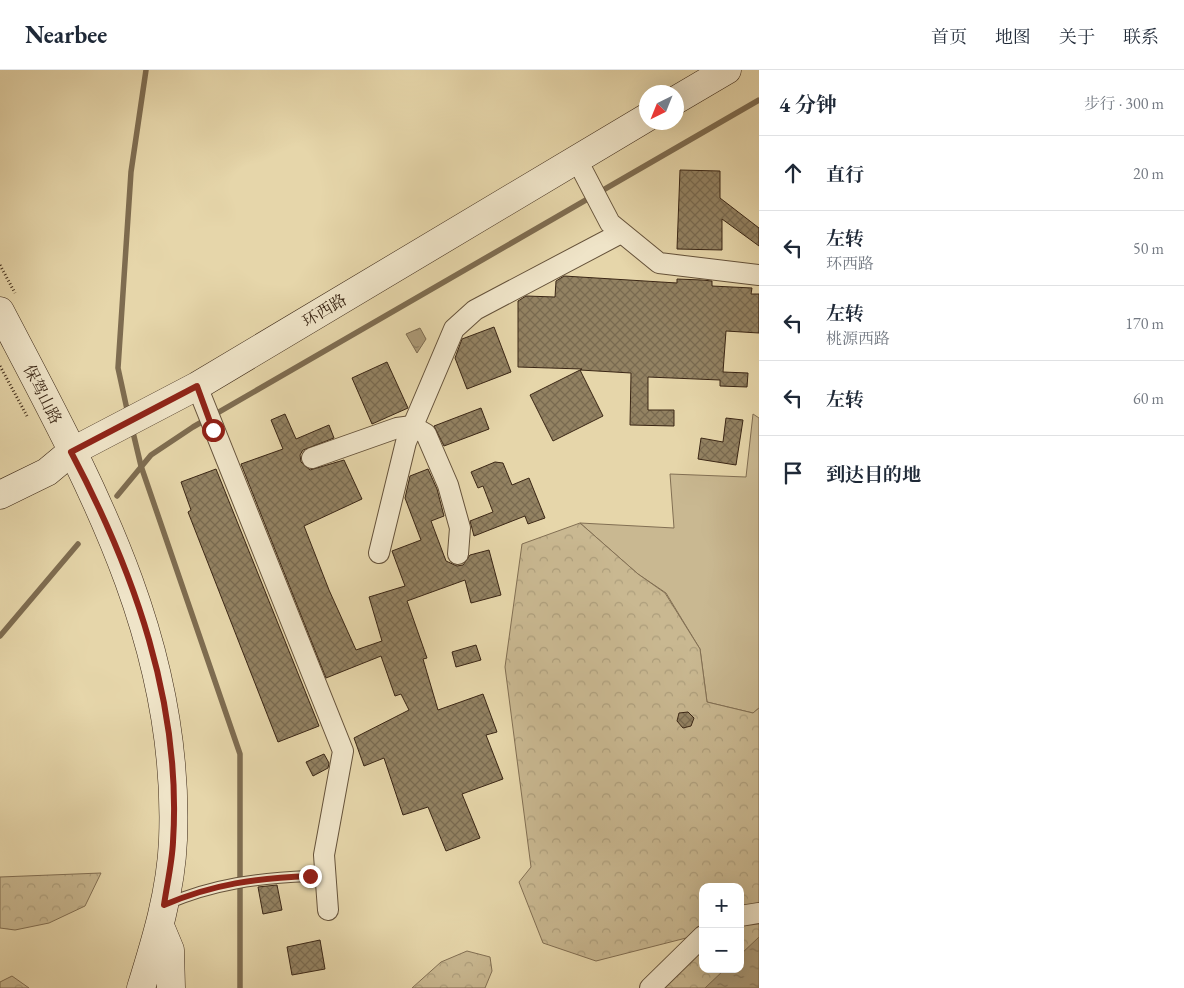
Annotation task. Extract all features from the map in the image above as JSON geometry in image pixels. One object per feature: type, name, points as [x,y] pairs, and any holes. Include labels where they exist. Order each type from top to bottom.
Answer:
[{"type":"street","points":[[684,95],[727,70]]},
{"type":"street","name":"环西路","points":[[0,495],[47,472],[71,452],[130,421],[200,397],[639,122]]},
{"type":"street","points":[[576,160],[616,228],[659,263],[755,268]]},
{"type":"street","points":[[379,553],[406,442],[454,329],[475,310],[616,228]]},
{"type":"street","name":"保驾山路","points":[[0,311],[54,414],[102,513],[140,608],[156,664],[172,751],[173,842],[162,916],[140,988]]},
{"type":"street","points":[[200,397],[343,751],[324,856],[328,910]]},
{"type":"street","points":[[312,458],[397,428],[412,426],[426,434],[448,486],[460,528],[458,554]]},
{"type":"street","points":[[744,915],[759,913]]},
{"type":"street","points":[[162,916],[170,950],[171,988]]},
{"type":"street","points":[[650,988],[699,940]]},
{"type":"lane","points":[[162,916],[232,882],[310,876]]},
{"type":"path","points":[[0,366],[32,425]]},
{"type":"green space","points":[[753,414],[759,418],[759,708],[753,713],[707,702],[700,649],[666,593],[638,574],[580,523],[674,528],[670,474],[746,477]]},
{"type":"green space","points":[[580,523],[638,574],[665,593],[700,649],[707,702],[753,713],[759,708],[759,988],[640,988],[694,936],[596,961],[543,943],[519,882],[531,867],[505,667],[522,544]]},
{"type":"green space","points":[[101,873],[85,906],[49,923],[15,930],[0,928],[0,877]]},
{"type":"green space","points":[[467,951],[490,957],[492,971],[485,988],[412,988],[441,962]]},
{"type":"green space","points":[[12,976],[29,988],[0,988],[0,982]]},
{"type":"water","points":[[420,328],[426,339],[417,353],[406,334]]},
{"type":"water","points":[[759,937],[759,988],[705,988],[721,973],[744,973],[744,951]]},
{"type":"building","points":[[680,170],[720,171],[720,198],[759,228],[759,246],[722,219],[722,250],[677,249]]},
{"type":"building","points":[[564,276],[677,283],[677,279],[702,280],[712,281],[712,286],[752,288],[751,294],[759,294],[759,333],[726,331],[723,372],[748,373],[747,387],[720,386],[720,380],[648,377],[648,410],[674,410],[674,426],[630,425],[631,373],[518,367],[518,301],[526,296],[555,297],[556,281]]},
{"type":"building","points":[[494,327],[511,372],[467,389],[455,358],[462,339]]},
{"type":"building","points":[[387,362],[408,408],[372,424],[352,378]]},
{"type":"building","points":[[580,370],[603,416],[553,441],[530,395]]},
{"type":"building","points":[[481,408],[489,429],[444,446],[434,426]]},
{"type":"building","points":[[285,414],[296,439],[329,425],[334,438],[303,450],[300,455],[301,462],[310,470],[344,460],[362,499],[304,526],[329,590],[356,650],[382,641],[369,597],[405,586],[392,551],[421,540],[405,498],[410,476],[428,469],[437,489],[444,516],[431,521],[446,561],[457,566],[463,565],[470,555],[489,550],[501,595],[471,603],[465,580],[407,601],[427,658],[423,659],[438,710],[483,694],[497,732],[486,735],[503,779],[462,794],[480,838],[446,851],[428,807],[403,815],[384,758],[364,766],[354,738],[409,710],[401,694],[395,696],[381,656],[326,678],[241,464],[283,449],[271,420]]},
{"type":"building","points":[[726,418],[743,420],[736,465],[698,459],[701,438],[723,442]]},
{"type":"building","points":[[495,462],[503,463],[512,485],[529,478],[545,518],[528,524],[525,516],[474,536],[470,521],[493,512],[483,486],[478,488],[471,472]]},
{"type":"building","points":[[216,469],[319,726],[278,742],[188,512],[191,510],[181,482]]},
{"type":"building","points":[[476,645],[481,660],[456,667],[452,652]]},
{"type":"building","points":[[688,712],[694,718],[691,726],[683,728],[677,721],[679,713]]},
{"type":"building","points":[[324,754],[329,763],[328,768],[313,776],[306,762]]},
{"type":"building","points":[[277,885],[282,910],[263,914],[258,887]]},
{"type":"building","points":[[320,940],[325,969],[292,975],[287,947]]},
{"type":"waterway","points":[[128,414],[118,368],[131,172],[146,70]]},
{"type":"waterway","points":[[117,496],[151,455],[193,427],[759,100]]},
{"type":"waterway","points":[[132,428],[141,466],[240,754],[240,988]]},
{"type":"waterway","points":[[0,636],[78,544]]},
{"type":"route","points":[[213,430],[197,386],[71,452],[102,513],[140,608],[156,664],[172,751],[173,842],[164,905],[179,898],[232,882],[258,878],[310,876]]}]
